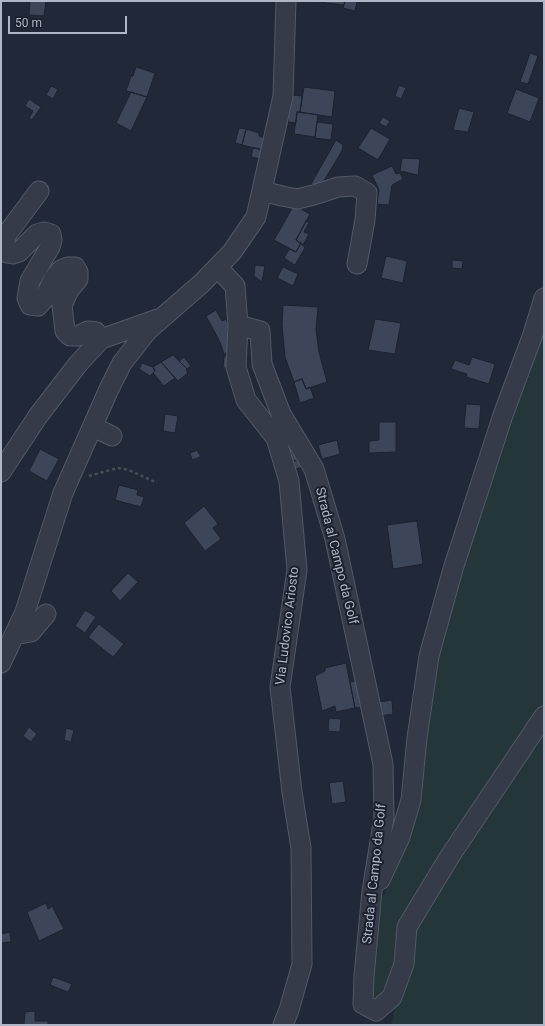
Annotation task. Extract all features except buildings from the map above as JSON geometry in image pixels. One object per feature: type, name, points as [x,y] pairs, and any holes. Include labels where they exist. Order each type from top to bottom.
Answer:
[{"type":"street","points":[[1,663],[25,612],[62,493],[93,427],[109,388],[122,363],[148,330],[218,268],[232,252],[256,217],[282,96],[286,1]]},
{"type":"street","points":[[262,191],[297,199],[338,187],[355,186],[367,193],[365,220],[357,264]]},
{"type":"street","points":[[39,191],[17,218],[7,234],[4,243],[7,253],[13,254],[19,252],[37,234],[44,232],[51,234],[52,240],[50,247],[30,281],[26,298],[30,305],[38,306],[45,298],[54,278],[61,270],[68,267],[75,267],[78,272],[78,279],[69,290],[62,305],[65,331],[70,336],[78,336],[88,331],[96,332],[101,339]]},
{"type":"street","name":"Via Ludovico Ariosto","points":[[218,268],[235,286],[238,326],[236,368],[246,400],[276,438],[289,481],[297,570],[280,686],[291,784],[301,848],[302,964],[289,1010],[282,1025]]},
{"type":"street","points":[[371,900],[400,837],[411,800],[417,738],[430,656],[454,568],[503,414],[532,337],[544,298]]},
{"type":"street","points":[[1,472],[38,416],[78,364],[101,339],[161,318]]},
{"type":"street","name":"Strada al Campo da Golf","points":[[238,326],[260,331],[262,364],[281,414],[314,469],[335,539],[383,764],[384,817],[371,900],[363,1004],[376,1011],[392,997],[404,964],[407,927],[450,856],[544,716]]},
{"type":"street","points":[[93,427],[112,436]]},
{"type":"street","points":[[14,635],[31,632],[46,614]]},
{"type":"path","points":[[88,476],[118,468],[129,470],[157,484]]},
{"type":"shaded area","points":[[544,332],[544,1025],[391,1025],[396,1002],[373,997],[371,987],[382,899],[391,881],[398,858],[435,668],[463,570],[501,443],[529,377]]}]
